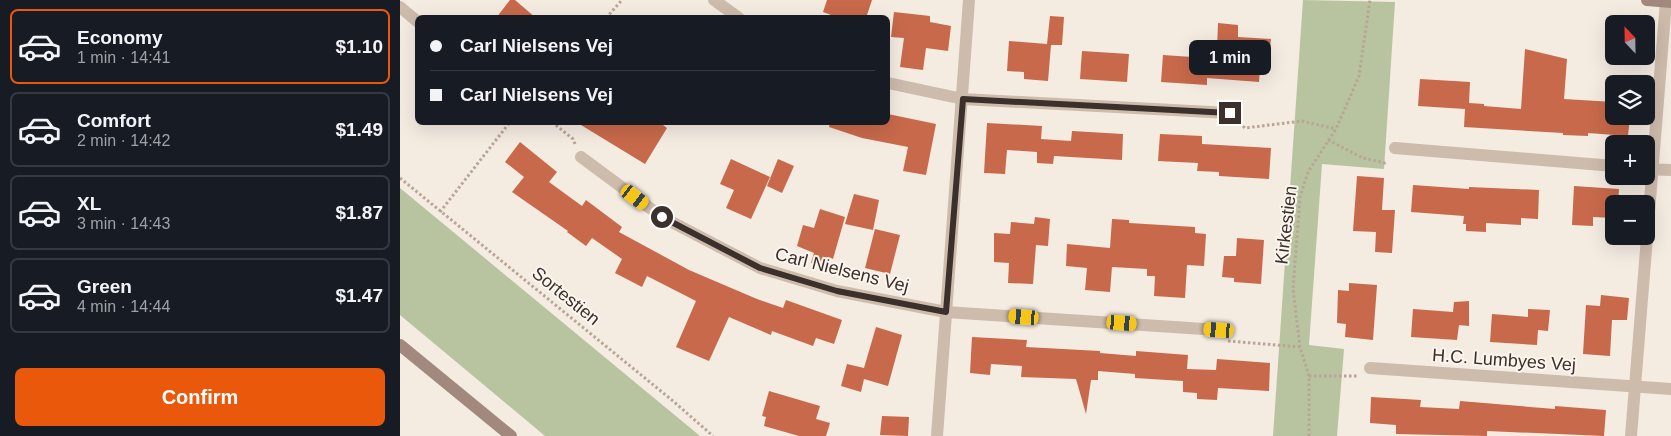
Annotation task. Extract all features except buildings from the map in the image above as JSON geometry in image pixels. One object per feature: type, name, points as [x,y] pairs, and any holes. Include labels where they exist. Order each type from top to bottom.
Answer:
[{"type":"street","points":[[714,0],[735,15]]},
{"type":"street","points":[[937,436],[970,0]]},
{"type":"street","points":[[1647,0],[1668,2],[1654,135]]},
{"type":"street","points":[[400,8],[415,20]]},
{"type":"street","points":[[890,83],[963,99],[1230,113]]},
{"type":"street","points":[[1395,148],[1605,165]]},
{"type":"street","name":"Carl Nielsens Vej","points":[[581,156],[662,217],[760,268],[837,291],[946,312],[1219,330]]},
{"type":"street","points":[[1655,169],[1671,170]]},
{"type":"street","points":[[1631,436],[1649,185]]},
{"type":"street","points":[[400,345],[511,436]]},
{"type":"street","name":"H.C. Lumbyes Vej","points":[[1370,368],[1671,389]]},
{"type":"path","points":[[609,15],[622,0]]},
{"type":"path","name":"Kirkestien","points":[[1310,436],[1309,376],[1300,347],[1293,289],[1300,196],[1308,172],[1336,129],[1359,76],[1370,0]]},
{"type":"path","points":[[1230,113],[1245,128],[1302,120],[1336,129]]},
{"type":"path","points":[[440,212],[508,125]]},
{"type":"path","points":[[556,125],[573,140],[581,156]]},
{"type":"path","points":[[1328,140],[1363,158],[1385,163],[1395,148]]},
{"type":"path","name":"Sortestien","points":[[400,178],[673,401],[713,436]]},
{"type":"path","points":[[1219,330],[1225,341],[1300,347]]},
{"type":"path","points":[[1309,376],[1361,376],[1370,368]]},
{"type":"green space","points":[[1303,0],[1395,2],[1384,169],[1322,164],[1309,345],[1344,349],[1337,436],[1273,436]]},
{"type":"green space","points":[[400,188],[700,436],[545,436],[400,315]]},
{"type":"route","points":[[662,217],[760,268],[837,291],[946,312],[963,99],[1230,113]]}]
